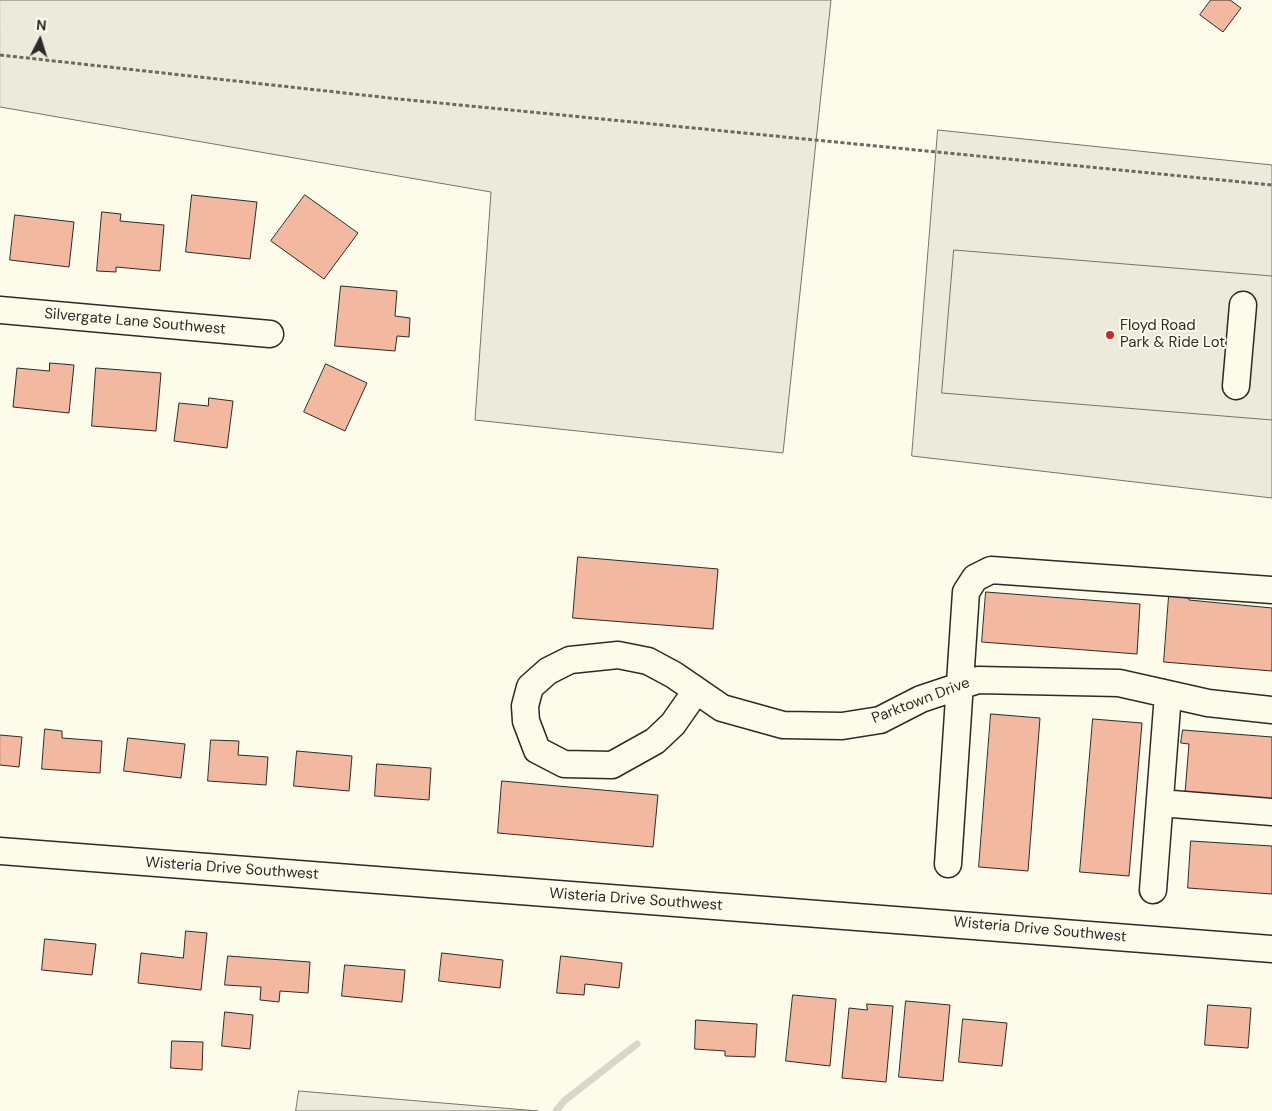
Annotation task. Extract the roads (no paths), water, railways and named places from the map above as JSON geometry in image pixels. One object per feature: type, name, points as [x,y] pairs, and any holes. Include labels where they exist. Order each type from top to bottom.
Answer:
[{"type":"street","points":[[1236,386],[1243,305]]},
{"type":"street","name":"Silvergate Lane Southwest","points":[[0,310],[270,334]]},
{"type":"street","points":[[948,864],[966,592],[975,578],[991,570],[1272,590]]},
{"type":"street","name":"Parktown Drive","points":[[696,691],[673,724],[655,741],[612,765],[564,764],[538,750],[526,721],[525,706],[530,687],[548,671],[570,660],[618,655],[648,661],[674,674],[722,708],[783,725],[842,726],[880,720],[921,699],[978,680],[1119,683],[1208,704],[1272,710]]},
{"type":"street","points":[[1152,890],[1168,694]]},
{"type":"street","points":[[1160,803],[1272,812]]},
{"type":"street","name":"Wisteria Drive Southwest","points":[[0,851],[1272,949]]},
{"type":"waterway","points":[[556,1111],[564,1101],[637,1044]]},
{"type":"place","name":"Floyd Road Park & Ride Lot","points":[[1110,335]]}]
